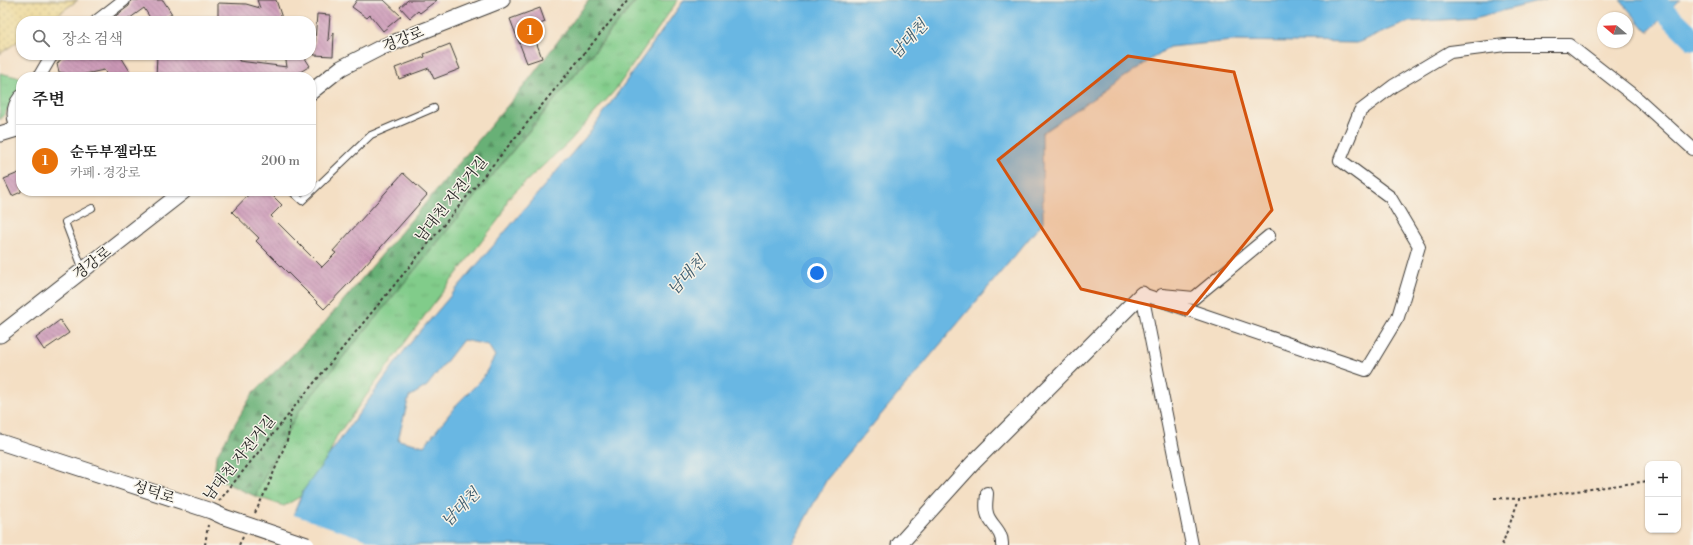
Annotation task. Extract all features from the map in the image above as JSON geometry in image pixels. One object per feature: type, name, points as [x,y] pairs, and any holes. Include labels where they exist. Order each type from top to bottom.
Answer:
[{"type":"street","points":[[103,16],[124,0]]},
{"type":"street","name":"경강로","points":[[316,88],[341,68],[380,48],[502,0]]},
{"type":"street","points":[[1142,294],[1366,370],[1398,317],[1419,246],[1390,197],[1340,160],[1360,111],[1393,86],[1450,52],[1505,45],[1569,45],[1638,99],[1693,149]]},
{"type":"street","points":[[42,72],[49,60]]},
{"type":"street","points":[[16,109],[16,119]]},
{"type":"street","points":[[0,134],[16,130]]},
{"type":"street","name":"경강로","points":[[0,335],[178,196]]},
{"type":"street","points":[[899,545],[972,463],[1142,294],[1194,298],[1269,236]]},
{"type":"street","points":[[1142,294],[1192,545]]},
{"type":"street","name":"성덕로","points":[[0,442],[307,545]]},
{"type":"street","points":[[988,493],[986,513],[998,530],[1003,541],[1002,545]]},
{"type":"lane","points":[[316,188],[371,135],[434,108]]},
{"type":"lane","points":[[296,196],[302,201],[307,196]]},
{"type":"lane","points":[[83,270],[65,222],[92,208]]},
{"type":"path","name":"남대천 자전거길","points":[[205,545],[218,514],[291,411],[628,0]]},
{"type":"path","name":"남대천 자전거길","points":[[255,514],[288,438],[291,411]]},
{"type":"path","points":[[1494,498],[1519,499],[1645,481]]},
{"type":"path","points":[[1502,545],[1519,499]]},
{"type":"path","points":[[239,545],[244,535]]},
{"type":"highlighted area","points":[[1128,56],[1234,72],[1272,210],[1187,314],[1081,289],[998,160]]},
{"type":"green space","points":[[589,0],[636,0],[299,411],[255,496],[214,478],[216,456],[253,393],[321,327],[524,86]]},
{"type":"green space","points":[[637,0],[678,0],[616,89],[570,141],[508,198],[502,215],[431,307],[336,437],[321,476],[308,492],[284,506],[255,496],[299,411]]},
{"type":"green space","points":[[0,73],[16,77],[16,97],[0,120]]},
{"type":"sand","points":[[0,0],[78,0],[55,16],[16,16],[16,43],[0,54]]},
{"type":"water","name":"남대천","points":[[684,0],[1546,0],[1474,18],[1408,22],[1357,43],[1232,41],[1169,47],[1042,133],[1043,222],[827,479],[791,545],[281,545],[303,491],[407,347],[590,132]],"holes":[[[463,340],[488,345],[495,356],[482,379],[458,403],[424,446],[398,440],[409,397],[427,386]]]},
{"type":"water","points":[[1620,0],[1680,0],[1648,32],[1633,15],[1633,12],[1630,12]]},
{"type":"pier","points":[[291,514],[382,545],[279,545]]},
{"type":"building","points":[[131,0],[163,0],[172,14],[169,16],[149,16],[144,8],[133,16],[116,16],[129,6]]},
{"type":"building","points":[[257,0],[276,0],[281,16],[218,16],[218,3],[246,4],[260,8]]},
{"type":"building","points":[[357,0],[384,0],[401,16],[383,31],[370,15],[367,18],[352,7]]},
{"type":"building","points":[[408,0],[437,0],[420,13],[418,11],[410,18],[400,7]]},
{"type":"building","points":[[540,8],[545,22],[531,28],[542,58],[527,63],[510,19]]},
{"type":"building","points":[[317,14],[330,15],[328,41],[334,33],[333,56],[316,55]]},
{"type":"building","points":[[450,44],[460,69],[434,79],[429,68],[399,79],[395,68],[425,57],[424,54]]},
{"type":"building","points":[[60,60],[123,60],[130,72],[105,72],[104,70],[95,72],[59,72],[57,64]]},
{"type":"building","points":[[157,60],[239,60],[287,67],[286,60],[306,60],[310,66],[300,72],[156,72]]},
{"type":"building","points":[[403,173],[427,195],[324,309],[256,241],[259,238],[232,212],[247,196],[273,196],[282,205],[271,216],[322,267],[336,253],[333,251]]},
{"type":"building","points":[[16,174],[16,194],[12,196],[4,179]]},
{"type":"building","points":[[60,320],[69,333],[44,350],[36,338]]},
{"type":"waterway","points":[[1654,0],[1693,39]]},
{"type":"place","name":"순두부젤라또","points":[[530,31]]}]
